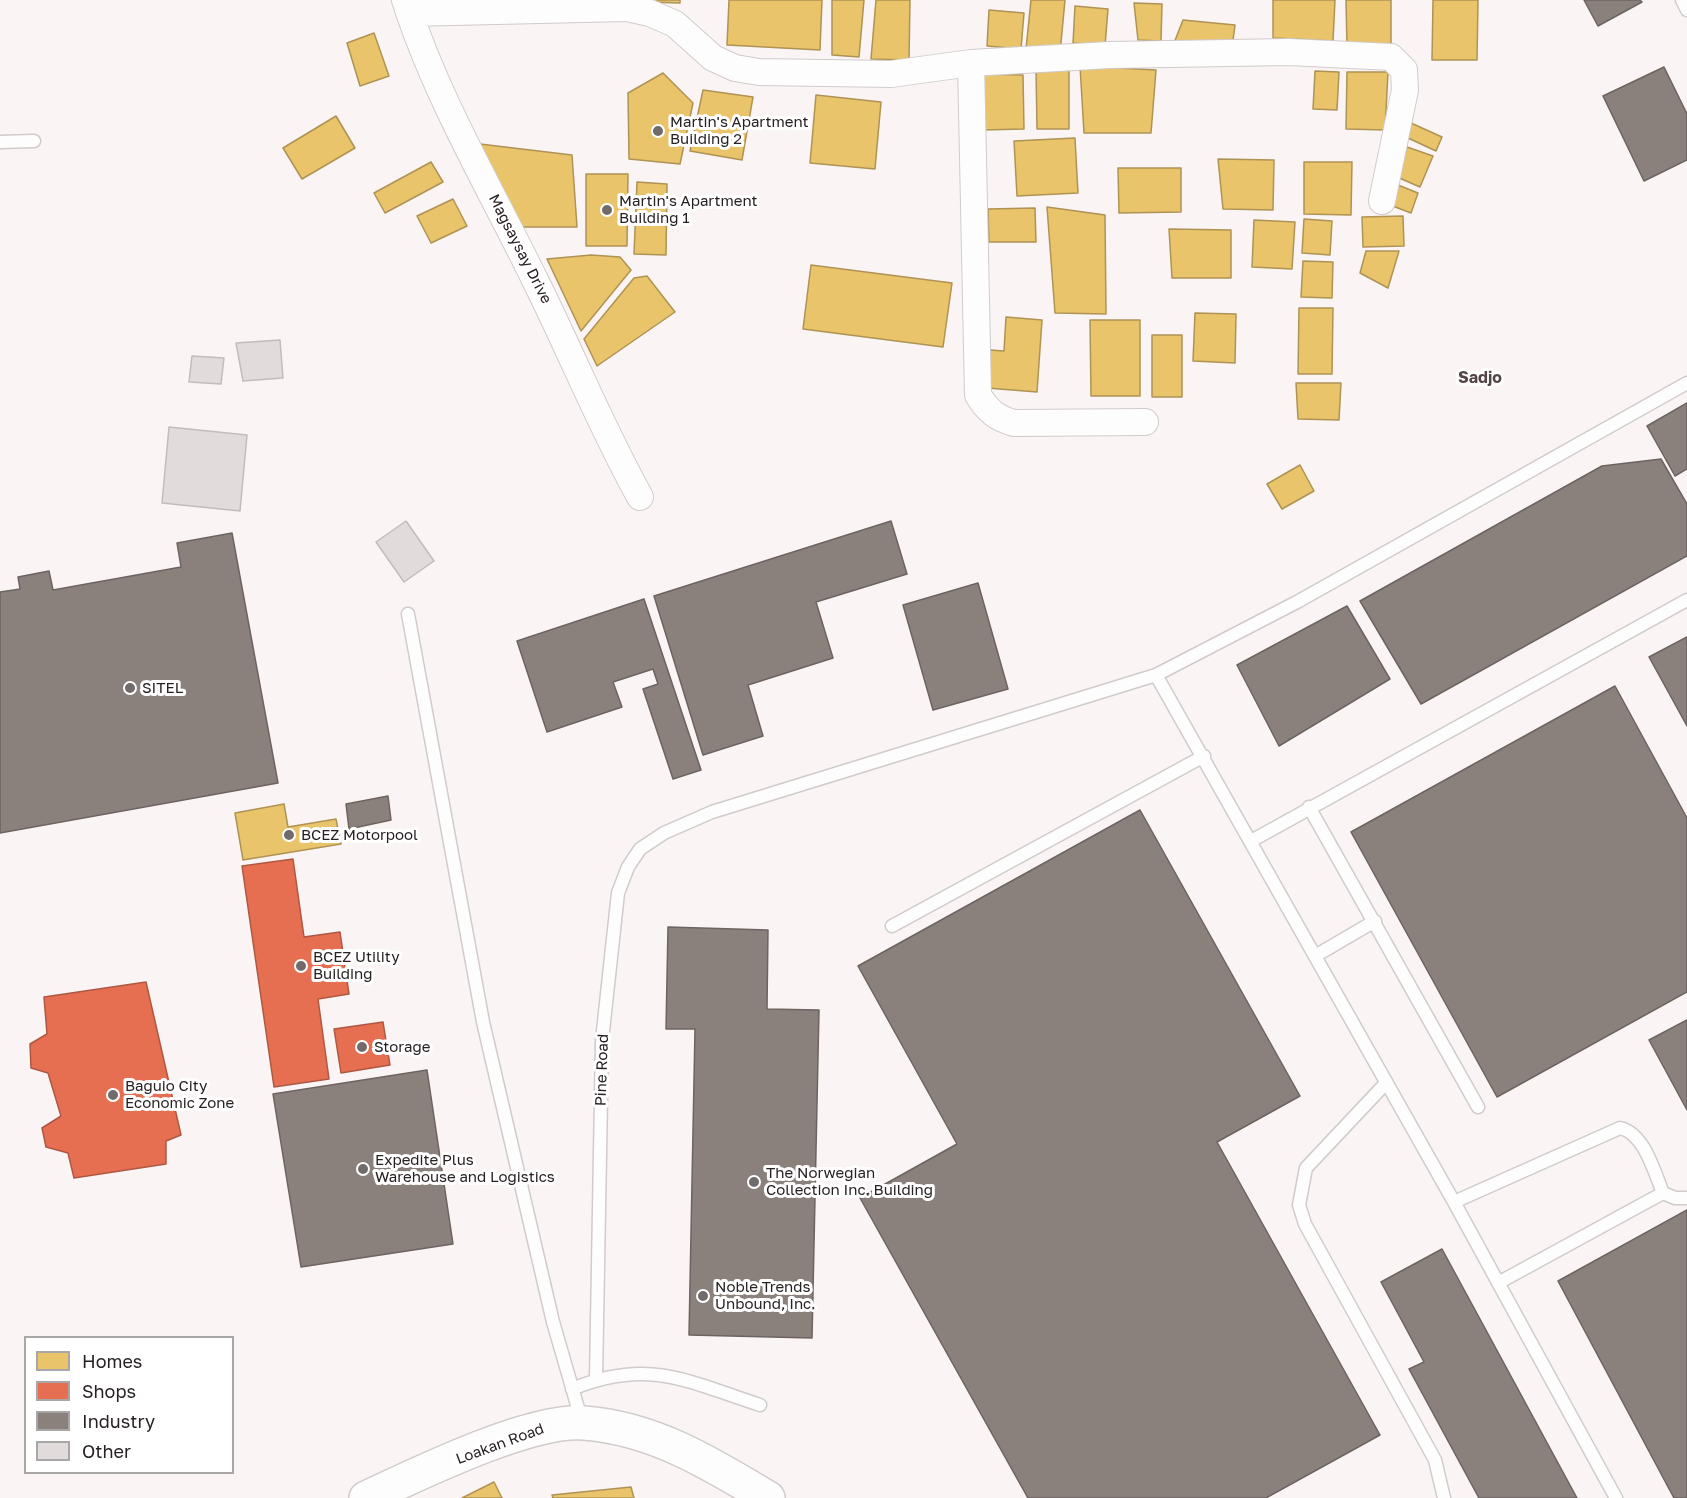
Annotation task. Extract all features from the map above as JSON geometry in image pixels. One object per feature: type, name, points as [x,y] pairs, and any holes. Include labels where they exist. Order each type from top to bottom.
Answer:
[{"type":"main road","name":"Loakan Road","points":[[366,1498],[508,1438],[547,1426],[582,1423],[624,1429],[697,1455],[768,1498]]},
{"type":"street","points":[[407,6],[627,8],[650,13],[675,24],[713,58],[735,68],[759,72],[891,74],[971,63],[1109,55],[1278,52],[1391,57],[1404,70],[1405,90],[1382,201]]},
{"type":"street","name":"Magsaysay Drive","points":[[407,6],[441,91],[564,336],[640,497]]},
{"type":"street","points":[[971,63],[978,395],[987,409],[998,419],[1014,423],[1145,422]]},
{"type":"lane","points":[[1682,0],[1687,10]]},
{"type":"lane","points":[[0,142],[34,141]]},
{"type":"lane","name":"Pine Road","points":[[596,1379],[602,1040],[618,893],[628,867],[640,849],[664,833],[712,812],[1156,675],[1297,602],[1687,382]]},
{"type":"lane","points":[[1251,841],[1687,600]]},
{"type":"lane","points":[[408,614],[483,1022],[553,1322],[582,1423]]},
{"type":"lane","points":[[1156,675],[1204,756],[1454,1202],[1616,1498]]},
{"type":"lane","points":[[892,926],[1204,756]]},
{"type":"lane","points":[[1309,807],[1478,1107]]},
{"type":"lane","points":[[1315,956],[1375,921]]},
{"type":"lane","points":[[1386,1083],[1306,1168],[1299,1205],[1305,1224],[1435,1460],[1444,1498]]},
{"type":"lane","points":[[1454,1202],[1620,1128],[1629,1130],[1638,1139],[1663,1193],[1675,1198],[1687,1198]]},
{"type":"lane","points":[[1498,1282],[1663,1193]]},
{"type":"lane","points":[[572,1389],[596,1379],[640,1372],[660,1374],[760,1405]]},
{"type":"building: Homes","points":[[648,0],[680,0],[680,3],[647,2]]},
{"type":"building: Homes","points":[[729,0],[822,0],[820,50],[727,45]]},
{"type":"building: Homes","points":[[832,0],[864,0],[859,57],[832,55]]},
{"type":"building: Homes","points":[[876,0],[910,0],[909,60],[871,59]]},
{"type":"building: Homes","points":[[1031,0],[1065,0],[1060,53],[1026,49]]},
{"type":"building: Homes","points":[[1273,0],[1335,0],[1333,41],[1273,38]]},
{"type":"building: Homes","points":[[1346,0],[1391,0],[1391,45],[1347,46]]},
{"type":"building: Homes","points":[[1433,0],[1478,0],[1477,60],[1432,60]]},
{"type":"building: Homes","points":[[1134,3],[1162,4],[1161,41],[1138,40]]},
{"type":"building: Homes","points":[[1075,6],[1108,9],[1105,46],[1073,43]]},
{"type":"building: Homes","points":[[989,10],[1024,13],[1021,49],[987,46]]},
{"type":"building: Homes","points":[[1183,20],[1235,25],[1232,48],[1174,43]]},
{"type":"building: Homes","points":[[374,33],[389,76],[360,86],[347,43]]},
{"type":"building: Homes","points":[[1080,66],[1156,70],[1151,133],[1084,133]]},
{"type":"building: Homes","points":[[1036,68],[1069,68],[1069,129],[1037,129]]},
{"type":"building: Homes","points":[[1315,71],[1339,72],[1337,110],[1313,109]]},
{"type":"building: Homes","points":[[1347,72],[1388,72],[1385,130],[1346,129]]},
{"type":"building: Homes","name":"Martin's Apartment Building 2","points":[[663,73],[693,103],[680,164],[629,159],[628,93]]},
{"type":"building: Homes","points":[[982,74],[1023,75],[1024,129],[982,130]]},
{"type":"building: Homes","points":[[703,90],[753,97],[742,160],[690,151]]},
{"type":"building: Homes","points":[[816,95],[881,102],[875,169],[810,163]]},
{"type":"building: Homes","points":[[336,116],[355,148],[302,179],[283,148]]},
{"type":"building: Homes","points":[[1411,123],[1442,137],[1436,151],[1408,138]]},
{"type":"building: Homes","points":[[1075,138],[1078,193],[1017,196],[1014,141]]},
{"type":"building: Homes","points":[[480,144],[572,155],[577,227],[518,227]]},
{"type":"building: Homes","points":[[1407,147],[1433,156],[1420,187],[1397,177]]},
{"type":"building: Homes","points":[[1218,159],[1274,160],[1273,210],[1223,209]]},
{"type":"building: Homes","points":[[431,162],[443,182],[385,213],[374,193]]},
{"type":"building: Homes","points":[[1304,162],[1352,162],[1351,215],[1304,214]]},
{"type":"building: Homes","points":[[1118,168],[1181,168],[1181,212],[1119,213]]},
{"type":"building: Homes","name":"Martin's Apartment Building 1","points":[[586,174],[628,174],[627,246],[586,246]]},
{"type":"building: Homes","points":[[637,182],[667,184],[666,255],[634,254]]},
{"type":"building: Homes","points":[[1398,185],[1418,193],[1411,213],[1390,205]]},
{"type":"building: Homes","points":[[453,199],[467,226],[431,243],[417,216]]},
{"type":"building: Homes","points":[[1047,207],[1105,215],[1106,314],[1055,313]]},
{"type":"building: Homes","points":[[1035,208],[1036,242],[989,242],[988,209]]},
{"type":"building: Homes","points":[[1403,216],[1404,246],[1363,247],[1362,217]]},
{"type":"building: Homes","points":[[1304,219],[1332,221],[1330,255],[1302,253]]},
{"type":"building: Homes","points":[[1254,220],[1295,222],[1292,269],[1252,267]]},
{"type":"building: Homes","points":[[1169,229],[1231,230],[1231,278],[1172,278]]},
{"type":"building: Homes","points":[[1366,251],[1399,251],[1388,288],[1360,273]]},
{"type":"building: Homes","points":[[591,255],[620,257],[631,270],[581,331],[547,259]]},
{"type":"building: Homes","points":[[1303,261],[1333,262],[1332,298],[1301,297]]},
{"type":"building: Homes","points":[[811,265],[952,283],[943,347],[803,329]]},
{"type":"building: Homes","points":[[647,276],[675,312],[597,366],[584,339],[634,278]]},
{"type":"building: Homes","points":[[1299,308],[1333,308],[1332,374],[1298,374]]},
{"type":"building: Homes","points":[[1195,313],[1236,314],[1235,363],[1193,361]]},
{"type":"building: Homes","points":[[1006,317],[1042,320],[1037,392],[987,388],[990,350],[1004,351]]},
{"type":"building: Homes","points":[[1090,320],[1140,320],[1140,396],[1091,396]]},
{"type":"building: Homes","points":[[1152,335],[1182,335],[1182,397],[1152,397]]},
{"type":"building: Homes","points":[[1296,383],[1341,383],[1339,420],[1298,419]]},
{"type":"building: Homes","points":[[1300,465],[1314,491],[1282,509],[1267,484]]},
{"type":"building: Homes","name":"BCEZ Motorpool","points":[[284,804],[288,827],[336,819],[341,844],[243,860],[235,813]]},
{"type":"building: Homes","points":[[494,1482],[502,1498],[462,1498]]},
{"type":"building: Homes","points":[[631,1487],[634,1498],[553,1498],[552,1495]]},
{"type":"building: Shops","name":"BCEZ Utility Building","points":[[293,859],[304,937],[340,932],[349,994],[318,999],[329,1079],[274,1087],[242,866]]},
{"type":"building: Shops","name":"Baguio City Economic Zone","points":[[146,982],[181,1135],[166,1141],[166,1164],[74,1178],[68,1153],[46,1147],[42,1128],[61,1116],[48,1073],[31,1068],[30,1044],[47,1034],[44,997]]},
{"type":"building: Shops","name":"Storage","points":[[383,1022],[390,1065],[341,1073],[334,1029]]},
{"type":"building: Industry","points":[[1584,0],[1640,0],[1642,2],[1598,26]]},
{"type":"building: Industry","points":[[1664,67],[1687,114],[1687,160],[1644,181],[1603,96]]},
{"type":"building: Industry","points":[[1687,403],[1687,469],[1675,476],[1647,426]]},
{"type":"building: Industry","points":[[1661,459],[1687,504],[1687,556],[1421,704],[1360,601],[1602,466]]},
{"type":"building: Industry","points":[[891,521],[907,574],[816,602],[833,658],[748,685],[763,736],[703,755],[654,596]]},
{"type":"building: Industry","name":"SITEL","points":[[232,533],[278,783],[0,833],[0,592],[20,589],[18,577],[49,571],[53,590],[181,567],[177,543]]},
{"type":"building: Industry","points":[[978,583],[1008,689],[933,710],[903,605]]},
{"type":"building: Industry","points":[[644,599],[701,770],[673,779],[643,689],[658,684],[653,669],[613,682],[622,707],[547,732],[517,641]]},
{"type":"building: Industry","points":[[1347,606],[1390,679],[1279,746],[1237,665]]},
{"type":"building: Industry","points":[[1687,637],[1687,726],[1649,657]]},
{"type":"building: Industry","points":[[1615,686],[1687,818],[1687,992],[1497,1097],[1351,832]]},
{"type":"building: Industry","points":[[388,796],[391,820],[349,829],[346,804]]},
{"type":"building: Industry","points":[[1140,810],[1300,1096],[1217,1142],[1380,1435],[1266,1498],[1028,1498],[860,1198],[957,1144],[858,966]]},
{"type":"building: Industry","name":"The Norwegian Collection Inc. Building","points":[[668,927],[768,930],[767,1009],[819,1010],[812,1338],[689,1335],[695,1029],[666,1029]]},
{"type":"building: Industry","points":[[1687,1020],[1687,1110],[1649,1040]]},
{"type":"building: Industry","name":"Expedite Plus Warehouse and Logistics","points":[[427,1070],[453,1244],[301,1267],[273,1094]]},
{"type":"building: Industry","points":[[1687,1210],[1687,1498],[1674,1498],[1558,1281]]},
{"type":"building: Industry","points":[[1442,1249],[1577,1498],[1479,1498],[1409,1369],[1424,1362],[1381,1282]]},
{"type":"building: Other","points":[[280,340],[283,378],[243,381],[236,343]]},
{"type":"building: Other","points":[[192,356],[224,358],[221,384],[189,382]]},
{"type":"building: Other","points":[[169,427],[247,435],[240,511],[162,503]]},
{"type":"building: Other","points":[[406,521],[434,561],[404,582],[376,542]]},
{"type":"place","name":"Martin's Apartment Building 2","points":[[658,131]]},
{"type":"place","name":"Martin's Apartment Building 1","points":[[607,210]]},
{"type":"place","name":"SITEL","points":[[130,688]]},
{"type":"place","name":"BCEZ Motorpool","points":[[289,835]]},
{"type":"place","name":"BCEZ Utility Building","points":[[301,966]]},
{"type":"place","name":"Storage","points":[[362,1047]]},
{"type":"place","name":"Baguio City Economic Zone","points":[[113,1095]]},
{"type":"place","name":"Expedite Plus Warehouse and Logistics","points":[[363,1169]]},
{"type":"place","name":"The Norwegian Collection Inc. Building","points":[[754,1182]]},
{"type":"place","name":"Noble Trends Unbound, Inc.","points":[[703,1296]]},
{"type":"district","name":"Sadjo","points":[[1480,378]]}]
